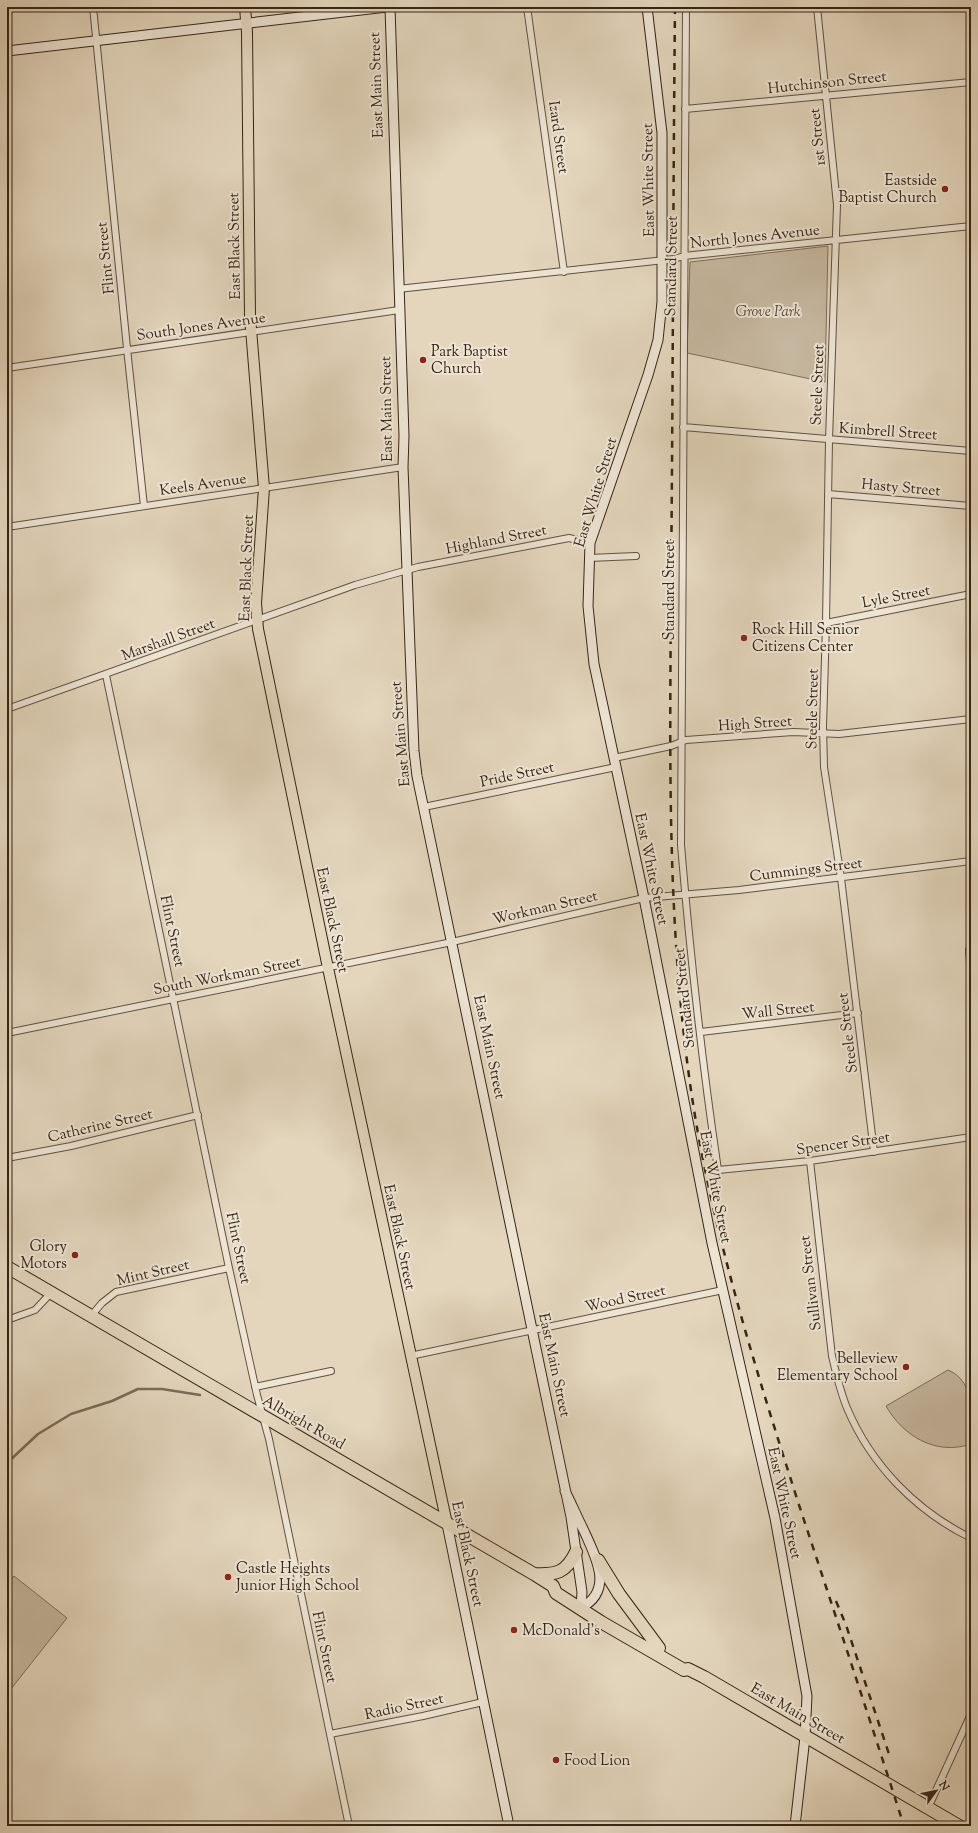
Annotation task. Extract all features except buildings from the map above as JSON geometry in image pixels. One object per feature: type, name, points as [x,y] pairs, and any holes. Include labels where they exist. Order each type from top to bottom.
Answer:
[{"type":"highway","name":"Albright Road","points":[[7,1267],[534,1574],[553,1586],[556,1593],[584,1604]]},
{"type":"highway","points":[[534,1574],[550,1574],[562,1571],[572,1562],[576,1552]]},
{"type":"highway","points":[[598,1560],[618,1594],[658,1648]]},
{"type":"highway","name":"East Main Street","points":[[584,1604],[684,1670],[688,1669],[704,1676],[928,1808]]},
{"type":"highway","name":"East Main Street","points":[[624,1630],[686,1665],[688,1669]]},
{"type":"highway","points":[[928,1808],[959,1826]]},
{"type":"main road","name":"East Black Street","points":[[245,7],[250,332],[264,488],[256,603],[257,620],[328,968],[447,1524]]},
{"type":"street","name":"Flint Street","points":[[94,7],[127,350],[144,506]]},
{"type":"street","points":[[7,51],[388,7]]},
{"type":"street","name":"East Main Street","points":[[388,7],[404,436],[403,467],[406,570],[414,751],[424,807],[565,1491],[584,1604]]},
{"type":"street","name":"Izard Street","points":[[527,7],[564,272]]},
{"type":"street","name":"East White Street","points":[[647,7],[662,133],[662,302],[658,340],[648,375],[590,543],[588,606],[590,635],[594,664],[644,898],[723,1290],[776,1518],[807,1696],[805,1736],[795,1826]]},
{"type":"street","name":"Standard Street","points":[[686,7],[681,845],[685,895],[709,1107],[718,1170]]},
{"type":"street","name":"1st Street","points":[[817,7],[837,206],[835,240]]},
{"type":"street","name":"Hutchinson Street","points":[[685,109],[971,82]]},
{"type":"street","name":"North Jones Avenue","points":[[398,289],[564,272],[684,256],[971,226]]},
{"type":"street","name":"Steele Street","points":[[835,240],[828,440],[823,734],[824,768],[841,878],[874,1152]]},
{"type":"street","name":"South Jones Avenue","points":[[7,368],[399,310]]},
{"type":"street","name":"Kimbrell Street","points":[[683,427],[971,451]]},
{"type":"street","name":"Keels Avenue","points":[[7,527],[403,467]]},
{"type":"street","name":"Hasty Street","points":[[828,494],[971,506]]},
{"type":"street","name":"Highland Street","points":[[406,570],[568,538],[590,543]]},
{"type":"street","points":[[589,558],[636,556]]},
{"type":"street","name":"Marshall Street","points":[[7,710],[355,585],[406,570]]},
{"type":"street","name":"Lyle Street","points":[[826,623],[971,594]]},
{"type":"street","name":"Flint Street","points":[[106,675],[229,1268],[263,1417],[349,1826]]},
{"type":"street","name":"High Street","points":[[615,762],[686,740],[793,732],[839,734],[971,719]]},
{"type":"street","name":"Pride Street","points":[[424,807],[615,762]]},
{"type":"street","name":"Cummings Street","points":[[644,898],[841,878],[971,861]]},
{"type":"street","name":"Workman Street","points":[[452,942],[644,898]]},
{"type":"street","name":"South Workman Street","points":[[7,1033],[452,942]]},
{"type":"street","points":[[971,943],[969,950],[971,976]]},
{"type":"street","name":"Wall Street","points":[[701,1032],[858,1013]]},
{"type":"street","name":"Catherine Street","points":[[7,1158],[72,1146],[198,1115]]},
{"type":"street","name":"Spencer Street","points":[[718,1170],[810,1161],[971,1138]]},
{"type":"street","name":"Sullivan Street","points":[[810,1161],[832,1356],[847,1408],[873,1454],[893,1480],[914,1501],[937,1519],[971,1538]]},
{"type":"street","name":"Mint Street","points":[[91,1316],[102,1303],[116,1292],[229,1268]]},
{"type":"street","name":"Wood Street","points":[[410,1356],[723,1290]]},
{"type":"street","points":[[7,1320],[35,1310],[51,1293]]},
{"type":"street","points":[[255,1387],[331,1372]]},
{"type":"street","name":"East Main Street","points":[[565,1491],[598,1560],[600,1583],[597,1593],[584,1604]]},
{"type":"street","name":"East Black Street","points":[[447,1524],[509,1826]]},
{"type":"street","name":"Radio Street","points":[[330,1734],[423,1716],[483,1702]]},
{"type":"street","points":[[928,1808],[971,1714]]},
{"type":"green space","name":"Grove Park","points":[[828,246],[825,382],[687,353],[690,262]]},
{"type":"green space","points":[[948,1370],[964,1383],[970,1402],[971,1444],[958,1447],[933,1445],[922,1441],[902,1426],[893,1417],[886,1406]]},
{"type":"green space","points":[[14,1576],[67,1618],[7,1694],[7,1585]]},
{"type":"waterway","points":[[7,1463],[38,1434],[71,1414],[112,1401],[138,1389],[162,1389],[200,1395]]},
{"type":"railway","points":[[675,7],[671,786],[675,921],[679,988],[686,1055],[705,1171],[741,1316],[800,1508],[904,1826]]},
{"type":"railway","points":[[836,1601],[846,1625],[890,1757]]},
{"type":"place","name":"Eastside Baptist Church","points":[[945,189]]},
{"type":"place","name":"Park Baptist Church","points":[[423,360]]},
{"type":"place","name":"Rock Hill Senior Citizens Center","points":[[744,638]]},
{"type":"place","name":"Glory Motors","points":[[75,1255]]},
{"type":"place","name":"Belleview Elementary School","points":[[906,1367]]},
{"type":"place","name":"Castle Heights Junior High School","points":[[228,1577]]},
{"type":"place","name":"McDonald's","points":[[514,1630]]},
{"type":"place","name":"Food Lion","points":[[556,1760]]}]
